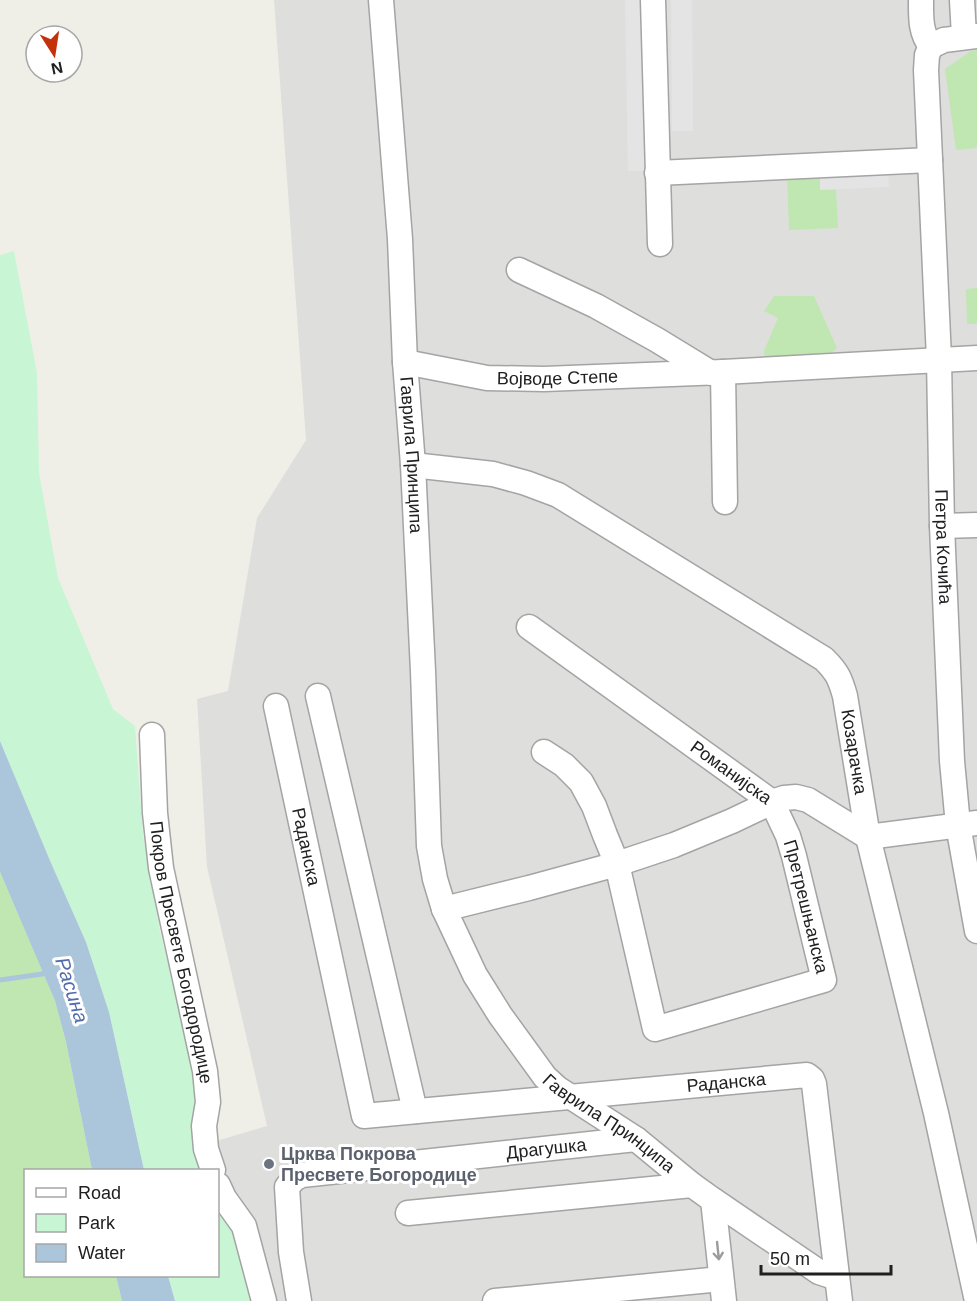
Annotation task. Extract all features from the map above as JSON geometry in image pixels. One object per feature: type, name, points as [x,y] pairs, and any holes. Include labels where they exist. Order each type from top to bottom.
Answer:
[{"type":"street","name":"Гаврила Принципа","points":[[381,0],[400,239],[423,671],[429,846],[435,879],[444,909],[476,975],[500,1015],[544,1077],[557,1088],[636,1139],[692,1185],[819,1272],[839,1290]]},
{"type":"street","points":[[653,0],[660,244]]},
{"type":"street","name":"Петра Кочића","points":[[921,0],[922,28],[931,46],[927,55],[926,70],[939,359],[942,526],[952,761],[967,824],[977,931]]},
{"type":"street","points":[[931,46],[944,39],[970,36],[962,0]]},
{"type":"street","points":[[657,173],[930,160]]},
{"type":"street","points":[[519,270],[596,306],[717,373],[724,502]]},
{"type":"street","name":"Војводе Степе","points":[[405,362],[486,378],[544,379],[717,373],[977,358]]},
{"type":"street","name":"Козарачка","points":[[412,465],[493,474],[558,495],[824,659],[836,671],[842,683],[868,837],[936,1113],[977,1301]]},
{"type":"street","points":[[942,526],[977,525]]},
{"type":"street","name":"Романијска","points":[[529,627],[772,802],[796,797],[808,800],[868,837]]},
{"type":"street","points":[[318,696],[415,1111]]},
{"type":"street","name":"Раданска","points":[[276,706],[364,1116],[807,1075],[814,1084],[839,1290]]},
{"type":"street","name":"Покров Пресвете Богодородице","points":[[152,735],[155,813],[161,868],[205,1071],[208,1102],[204,1126],[213,1169]]},
{"type":"street","name":"Претрешњанска","points":[[544,752],[564,765],[581,782],[594,806],[617,864],[655,1029],[824,980],[794,856],[788,836],[772,802]]},
{"type":"street","points":[[444,909],[617,864],[674,845],[772,802]]},
{"type":"street","points":[[868,837],[967,824]]},
{"type":"street","name":"Драгушка","points":[[299,1301],[291,1252],[288,1187],[294,1179],[302,1175],[636,1139]]},
{"type":"street","points":[[408,1213],[692,1185]]},
{"type":"street","points":[[219,1187],[244,1226],[264,1301]]},
{"type":"street","points":[[495,1301],[723,1290],[713,1200]]},
{"type":"shaded area","points":[[274,0],[977,0],[977,1301],[254,1301],[219,1204],[219,1169],[205,1169],[196,1147],[267,1126],[207,867],[197,699],[228,691],[257,518],[306,440]]},
{"type":"shaded area","points":[[625,0],[647,0],[650,171],[628,171]]},
{"type":"shaded area","points":[[671,0],[692,0],[693,131],[672,131]]},
{"type":"shaded area","points":[[888,172],[889,187],[820,190],[820,175]]},
{"type":"green space","points":[[977,50],[977,148],[956,150],[945,69],[971,51]]},
{"type":"green space","points":[[820,175],[821,189],[836,189],[838,228],[789,230],[787,176]]},
{"type":"green space","points":[[14,251],[37,373],[39,473],[58,578],[113,709],[135,726],[143,835],[160,931],[194,1070],[202,1169],[144,1169],[109,1012],[86,942],[0,741],[0,255]]},
{"type":"green space","points":[[977,288],[977,324],[967,324],[966,289]]},
{"type":"green space","points":[[774,296],[814,296],[837,348],[822,361],[765,361],[764,351],[778,318],[764,311]]},
{"type":"green space","points":[[0,872],[55,1001],[66,1042],[92,1169],[24,1169],[24,1277],[116,1277],[122,1301],[0,1301]]},
{"type":"green space","points":[[219,1209],[225,1216],[236,1239],[254,1301],[175,1301],[168,1277],[219,1277]]},
{"type":"water","name":"Расина","points":[[0,741],[86,942],[109,1012],[144,1169],[92,1169],[66,1042],[55,1001],[0,872]]},
{"type":"water","points":[[116,1277],[168,1277],[175,1301],[122,1301]]},
{"type":"waterway","name":"Расина","points":[[0,980],[49,973]]},
{"type":"place","name":"Црква Покрова Пресвете Богородице","points":[[269,1164]]}]
